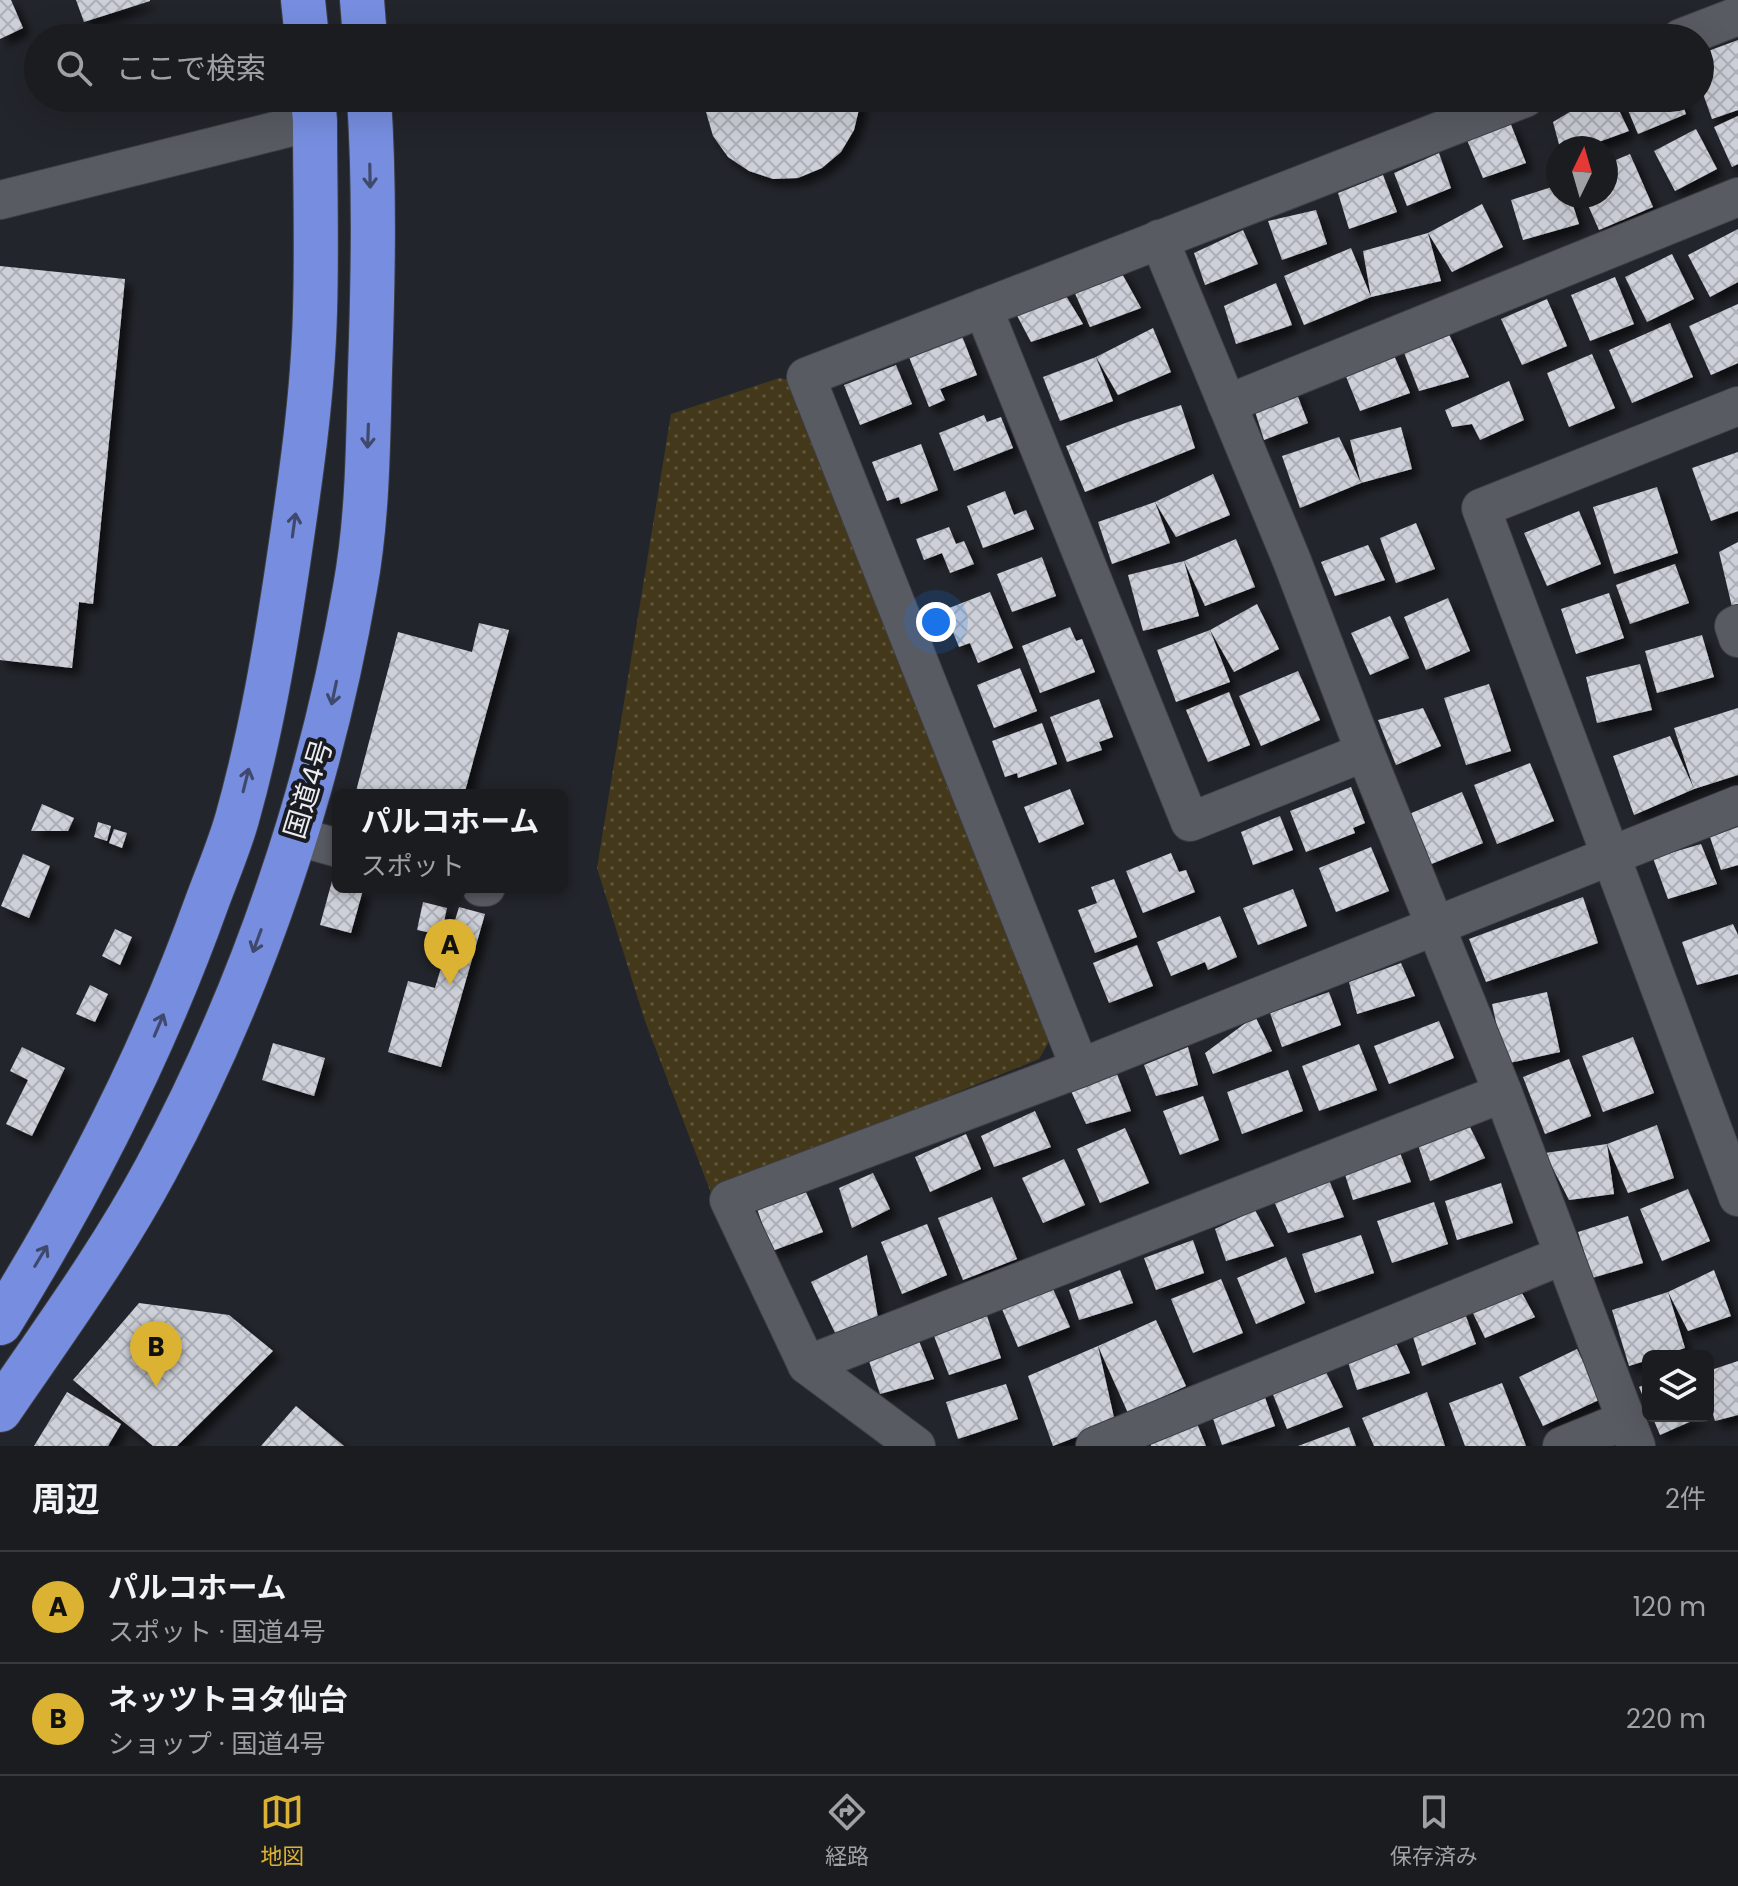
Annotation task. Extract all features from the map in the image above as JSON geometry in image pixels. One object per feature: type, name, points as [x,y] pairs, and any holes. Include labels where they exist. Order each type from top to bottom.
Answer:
[{"type":"highway","points":[[303,0],[306,24]]},
{"type":"highway","points":[[362,0],[364,24]]},
{"type":"highway","points":[[0,1323],[43,1254],[146,1056],[186,961],[237,820],[281,613],[304,458],[315,313],[314,112]]},
{"type":"highway","name":"国道4号","points":[[0,1410],[81,1291],[156,1169],[233,1008],[295,836],[327,724],[356,584],[367,470],[372,289],[369,112]]},
{"type":"street","points":[[1714,25],[1738,16]]},
{"type":"street","points":[[0,200],[304,112]]},
{"type":"street","points":[[1080,1068],[806,377],[1489,112]]},
{"type":"street","points":[[1227,404],[1738,197]]},
{"type":"street","points":[[1159,239],[1292,561],[1365,752],[1437,926],[1631,1433],[1562,1446]]},
{"type":"street","points":[[983,308],[1190,822],[1365,752]]},
{"type":"street","points":[[1738,406],[1481,508],[1738,1197]]},
{"type":"street","points":[[1738,624],[1734,626],[1738,638]]},
{"type":"street","points":[[916,1446],[807,1365],[729,1200],[1080,1068],[1738,805]]},
{"type":"street","points":[[295,836],[332,846]]},
{"type":"street","points":[[807,1365],[1503,1093]]},
{"type":"street","points":[[1095,1446],[1564,1255]]},
{"type":"shaded area","points":[[779,378],[794,381],[1053,1035],[1039,1059],[711,1193],[645,1021],[597,868],[671,414]]},
{"type":"building","points":[[0,0],[11,0],[23,28],[0,39]]},
{"type":"building","points":[[76,0],[150,0],[150,1],[84,22]]},
{"type":"building","points":[[1738,40],[1738,110],[1712,119],[1710,112],[1714,112],[1714,49]]},
{"type":"building","points":[[706,112],[858,112],[854,130],[841,152],[822,168],[798,178],[773,179],[749,171],[728,157],[713,136]]},
{"type":"building","points":[[1570,112],[1620,112],[1629,131],[1615,136],[1557,136],[1553,122]]},
{"type":"building","points":[[1629,112],[1685,112],[1686,114],[1638,134]]},
{"type":"building","points":[[1738,116],[1738,164],[1732,167],[1714,127]]},
{"type":"building","points":[[1510,122],[1526,163],[1483,178],[1467,140]]},
{"type":"building","points":[[1696,129],[1717,169],[1675,191],[1654,151]]},
{"type":"building","points":[[1439,153],[1451,188],[1407,206],[1394,173]]},
{"type":"building","points":[[1630,154],[1653,207],[1599,230],[1589,208],[1618,208],[1618,159]]},
{"type":"building","points":[[1383,175],[1397,212],[1349,229],[1338,193]]},
{"type":"building","points":[[1546,189],[1546,208],[1574,208],[1579,224],[1523,240],[1511,200]]},
{"type":"building","points":[[1482,204],[1503,247],[1452,272],[1428,233]]},
{"type":"building","points":[[1316,210],[1327,244],[1282,260],[1268,221]]},
{"type":"building","points":[[1738,229],[1738,282],[1710,297],[1688,255]]},
{"type":"building","points":[[1243,230],[1258,264],[1205,285],[1194,253]]},
{"type":"building","points":[[1428,233],[1441,281],[1371,297],[1363,251]]},
{"type":"building","points":[[1351,248],[1371,297],[1304,325],[1284,276]]},
{"type":"building","points":[[1672,254],[1694,299],[1647,322],[1625,277]]},
{"type":"building","points":[[0,266],[125,279],[93,604],[79,602],[72,668],[0,660]]},
{"type":"building","points":[[1120,270],[1141,308],[1090,327],[1073,289]]},
{"type":"building","points":[[1615,277],[1634,324],[1590,341],[1571,295]]},
{"type":"building","points":[[1276,283],[1292,325],[1236,344],[1224,306]]},
{"type":"building","points":[[1063,291],[1083,324],[1031,342],[1013,308]]},
{"type":"building","points":[[1547,299],[1567,346],[1522,365],[1501,319]]},
{"type":"building","points":[[1738,304],[1738,363],[1711,375],[1689,326]]},
{"type":"building","points":[[1670,323],[1693,377],[1632,403],[1609,350]]},
{"type":"building","points":[[1153,328],[1171,372],[1118,395],[1096,357]]},
{"type":"building","points":[[1447,330],[1469,377],[1419,391],[1403,350]]},
{"type":"building","points":[[962,336],[977,375],[940,389],[945,400],[929,407],[909,357]]},
{"type":"building","points":[[1393,353],[1410,393],[1360,411],[1345,374]]},
{"type":"building","points":[[1592,354],[1615,408],[1569,427],[1547,373]]},
{"type":"building","points":[[1096,357],[1113,401],[1060,421],[1043,377]]},
{"type":"building","points":[[896,365],[912,404],[860,425],[844,385]]},
{"type":"building","points":[[1509,381],[1524,420],[1480,440],[1472,424],[1452,427],[1445,410]]},
{"type":"building","points":[[1295,389],[1308,423],[1264,440],[1253,405]]},
{"type":"building","points":[[1181,405],[1195,448],[1085,492],[1066,446]]},
{"type":"building","points":[[984,415],[987,422],[1001,417],[1013,448],[954,471],[939,433]]},
{"type":"building","points":[[1401,427],[1412,469],[1361,483],[1350,440]]},
{"type":"building","points":[[1339,437],[1361,483],[1300,508],[1282,456]]},
{"type":"building","points":[[921,444],[938,490],[901,504],[899,497],[887,501],[872,462]]},
{"type":"building","points":[[1738,452],[1738,511],[1711,521],[1692,468]]},
{"type":"building","points":[[1213,474],[1230,515],[1176,537],[1155,502]]},
{"type":"building","points":[[1657,487],[1678,553],[1614,574],[1593,507]]},
{"type":"building","points":[[1005,491],[1014,515],[1026,510],[1034,529],[983,548],[967,506]]},
{"type":"building","points":[[1155,502],[1170,543],[1112,564],[1098,522]]},
{"type":"building","points":[[1579,511],[1601,564],[1547,586],[1524,533]]},
{"type":"building","points":[[1416,523],[1435,569],[1396,583],[1380,538]]},
{"type":"building","points":[[949,527],[956,544],[964,541],[974,564],[950,573],[942,553],[924,560],[916,539]]},
{"type":"building","points":[[1236,539],[1255,587],[1205,606],[1184,561]]},
{"type":"building","points":[[1738,542],[1738,608],[1733,611],[1719,552]]},
{"type":"building","points":[[1368,545],[1385,580],[1335,596],[1321,562]]},
{"type":"building","points":[[1042,557],[1056,596],[1012,612],[997,574]]},
{"type":"building","points":[[1184,561],[1199,616],[1143,631],[1128,575]]},
{"type":"building","points":[[1675,564],[1689,603],[1630,624],[1616,585]]},
{"type":"building","points":[[990,592],[1013,648],[978,663],[970,643],[959,647],[944,610]]},
{"type":"building","points":[[1609,593],[1624,638],[1576,654],[1561,609]]},
{"type":"building","points":[[1448,598],[1470,651],[1426,670],[1404,617]]},
{"type":"building","points":[[1257,604],[1279,649],[1234,672],[1210,630]]},
{"type":"building","points":[[1390,616],[1409,658],[1370,675],[1351,633]]},
{"type":"building","points":[[479,623],[509,630],[466,789],[357,789],[398,632],[472,652]]},
{"type":"building","points":[[1070,627],[1076,641],[1082,639],[1095,672],[1040,693],[1022,646]]},
{"type":"building","points":[[1210,630],[1230,682],[1176,702],[1157,650]]},
{"type":"building","points":[[1702,635],[1714,677],[1657,693],[1645,651]]},
{"type":"building","points":[[1640,664],[1652,710],[1597,723],[1586,677]]},
{"type":"building","points":[[1020,668],[1037,711],[994,728],[977,685]]},
{"type":"building","points":[[1298,671],[1320,720],[1261,746],[1239,696]]},
{"type":"building","points":[[1489,684],[1511,751],[1466,765],[1444,698]]},
{"type":"building","points":[[1229,692],[1250,745],[1208,762],[1186,710]]},
{"type":"building","points":[[1099,699],[1113,737],[1099,742],[1102,750],[1067,762],[1050,717]]},
{"type":"building","points":[[1423,708],[1441,746],[1396,765],[1378,720]]},
{"type":"building","points":[[1738,708],[1738,775],[1694,789],[1674,728]]},
{"type":"building","points":[[1042,723],[1057,764],[1018,778],[1017,773],[1005,777],[992,741]]},
{"type":"building","points":[[1670,736],[1694,789],[1634,815],[1613,756]]},
{"type":"building","points":[[1530,763],[1554,821],[1497,844],[1474,785]]},
{"type":"building","points":[[1351,787],[1365,823],[1353,828],[1355,833],[1306,852],[1290,811]]},
{"type":"building","points":[[1070,789],[1084,824],[1039,843],[1024,807]]},
{"type":"building","points":[[1462,792],[1483,843],[1429,865],[1409,814]]},
{"type":"building","points":[[42,804],[74,818],[68,831],[31,831]]},
{"type":"building","points":[[1280,816],[1293,850],[1253,865],[1241,832]]},
{"type":"building","points":[[98,822],[111,826],[107,841],[94,837]]},
{"type":"building","points":[[1738,827],[1738,865],[1721,870],[1710,837]]},
{"type":"building","points":[[114,829],[127,833],[122,848],[109,843]]},
{"type":"building","points":[[1701,844],[1717,884],[1668,899],[1653,858]]},
{"type":"building","points":[[1371,847],[1389,891],[1336,912],[1319,868]]},
{"type":"building","points":[[1171,853],[1179,872],[1186,870],[1195,892],[1143,913],[1126,871]]},
{"type":"building","points":[[23,854],[50,866],[29,918],[1,906]]},
{"type":"building","points":[[1114,879],[1137,937],[1095,953],[1078,910],[1097,903],[1091,887]]},
{"type":"building","points":[[332,881],[332,893],[362,893],[351,933],[320,925]]},
{"type":"building","points":[[1293,889],[1307,926],[1258,945],[1243,908]]},
{"type":"building","points":[[1583,897],[1598,943],[1486,982],[1469,939]]},
{"type":"building","points":[[423,902],[447,908],[441,935],[417,930]]},
{"type":"building","points":[[459,907],[485,914],[441,1067],[388,1052],[408,981],[435,988]]},
{"type":"building","points":[[1220,916],[1237,957],[1208,970],[1205,962],[1171,976],[1157,942]]},
{"type":"building","points":[[1733,924],[1738,935],[1738,974],[1697,985],[1682,942]]},
{"type":"building","points":[[115,929],[132,937],[120,965],[102,956]]},
{"type":"building","points":[[1137,945],[1153,986],[1109,1003],[1093,963]]},
{"type":"building","points":[[1401,963],[1415,996],[1357,1014],[1349,982]]},
{"type":"building","points":[[90,985],[108,994],[95,1022],[76,1014]]},
{"type":"building","points":[[1329,992],[1341,1025],[1282,1047],[1270,1013]]},
{"type":"building","points":[[1547,992],[1560,1052],[1505,1064],[1492,1004]]},
{"type":"building","points":[[1255,1016],[1272,1051],[1213,1074],[1205,1053]]},
{"type":"building","points":[[1439,1021],[1454,1058],[1389,1084],[1374,1046]]},
{"type":"building","points":[[1633,1037],[1654,1093],[1603,1112],[1582,1056]]},
{"type":"building","points":[[273,1043],[325,1058],[314,1096],[262,1080]]},
{"type":"building","points":[[1359,1044],[1377,1090],[1319,1111],[1302,1066]]},
{"type":"building","points":[[22,1047],[65,1068],[32,1136],[6,1124],[28,1080],[10,1071]]},
{"type":"building","points":[[1188,1047],[1198,1085],[1156,1096],[1144,1065]]},
{"type":"building","points":[[1569,1059],[1591,1116],[1545,1134],[1523,1077]]},
{"type":"building","points":[[1288,1070],[1303,1111],[1242,1134],[1227,1092]]},
{"type":"building","points":[[1117,1074],[1131,1111],[1086,1124],[1071,1091]]},
{"type":"building","points":[[1203,1096],[1219,1140],[1180,1155],[1163,1111]]},
{"type":"building","points":[[1035,1111],[1051,1147],[994,1167],[981,1136]]},
{"type":"building","points":[[1657,1125],[1674,1178],[1628,1193],[1607,1144]]},
{"type":"building","points":[[1470,1127],[1485,1158],[1430,1181],[1418,1145]]},
{"type":"building","points":[[1125,1128],[1149,1183],[1100,1203],[1077,1149]]},
{"type":"building","points":[[966,1134],[981,1169],[930,1192],[915,1157]]},
{"type":"building","points":[[1607,1144],[1614,1194],[1569,1200],[1545,1153]]},
{"type":"building","points":[[1399,1150],[1411,1182],[1353,1200],[1343,1168]]},
{"type":"building","points":[[1064,1159],[1085,1205],[1043,1223],[1022,1178]]},
{"type":"building","points":[[873,1173],[890,1209],[852,1228],[839,1188]]},
{"type":"building","points":[[1329,1180],[1344,1217],[1288,1233],[1273,1199]]},
{"type":"building","points":[[1501,1183],[1513,1223],[1457,1240],[1445,1201]]},
{"type":"building","points":[[1688,1189],[1710,1241],[1662,1261],[1640,1209]]},
{"type":"building","points":[[806,1192],[823,1232],[772,1251],[757,1209]]},
{"type":"building","points":[[992,1197],[1017,1259],[963,1280],[938,1218]]},
{"type":"building","points":[[1434,1202],[1448,1244],[1392,1263],[1377,1221]]},
{"type":"building","points":[[1255,1210],[1274,1246],[1226,1261],[1215,1229]]},
{"type":"building","points":[[1628,1216],[1643,1263],[1592,1278],[1578,1232]]},
{"type":"building","points":[[927,1224],[947,1275],[902,1294],[881,1242]]},
{"type":"building","points":[[1361,1235],[1374,1273],[1315,1293],[1302,1254]]},
{"type":"building","points":[[1193,1240],[1204,1273],[1156,1290],[1144,1258]]},
{"type":"building","points":[[867,1255],[878,1318],[837,1337],[811,1282]]},
{"type":"building","points":[[1286,1257],[1305,1303],[1256,1324],[1237,1278]]},
{"type":"building","points":[[1120,1270],[1133,1303],[1079,1320],[1069,1290]]},
{"type":"building","points":[[1714,1270],[1731,1316],[1688,1331],[1668,1292]]},
{"type":"building","points":[[1221,1279],[1243,1333],[1193,1353],[1171,1299]]},
{"type":"building","points":[[1516,1282],[1535,1317],[1485,1338],[1470,1307]]},
{"type":"building","points":[[1053,1289],[1070,1327],[1018,1347],[1002,1309]]},
{"type":"building","points":[[1668,1292],[1685,1348],[1642,1350],[1642,1362],[1629,1366],[1612,1310]]},
{"type":"building","points":[[139,1303],[229,1315],[273,1351],[177,1446],[153,1446],[73,1380]]},
{"type":"building","points":[[1463,1308],[1476,1344],[1422,1366],[1409,1324]]},
{"type":"building","points":[[987,1316],[1001,1358],[949,1375],[934,1336]]},
{"type":"building","points":[[1156,1320],[1186,1386],[1128,1413],[1098,1346]]},
{"type":"building","points":[[1393,1337],[1410,1373],[1357,1390],[1345,1353]]},
{"type":"building","points":[[919,1341],[934,1379],[880,1394],[869,1361]]},
{"type":"building","points":[[1098,1346],[1115,1422],[1053,1446],[1028,1376]]},
{"type":"building","points":[[1577,1349],[1601,1399],[1543,1426],[1519,1377]]},
{"type":"building","points":[[1738,1361],[1738,1415],[1715,1421],[1714,1418],[1714,1369]]},
{"type":"building","points":[[1326,1372],[1343,1407],[1287,1429],[1272,1392]]},
{"type":"building","points":[[1502,1383],[1526,1446],[1465,1446],[1449,1403]]},
{"type":"building","points":[[1006,1384],[1018,1419],[958,1439],[946,1402]]},
{"type":"building","points":[[1262,1389],[1275,1426],[1222,1445],[1209,1407]]},
{"type":"building","points":[[67,1392],[121,1424],[108,1446],[34,1446]]},
{"type":"building","points":[[1427,1392],[1445,1446],[1374,1446],[1362,1418]]},
{"type":"building","points":[[296,1406],[344,1446],[261,1446]]},
{"type":"building","points":[[1196,1421],[1206,1446],[1151,1446],[1149,1440]]},
{"type":"building","points":[[1655,1422],[1689,1422],[1660,1435]]},
{"type":"building","points":[[1349,1427],[1356,1446],[1298,1446]]},
{"type":"place","name":"パルコホーム","points":[[450,985]]},
{"type":"place","name":"ネッツトヨタ仙台","points":[[156,1387]]}]
